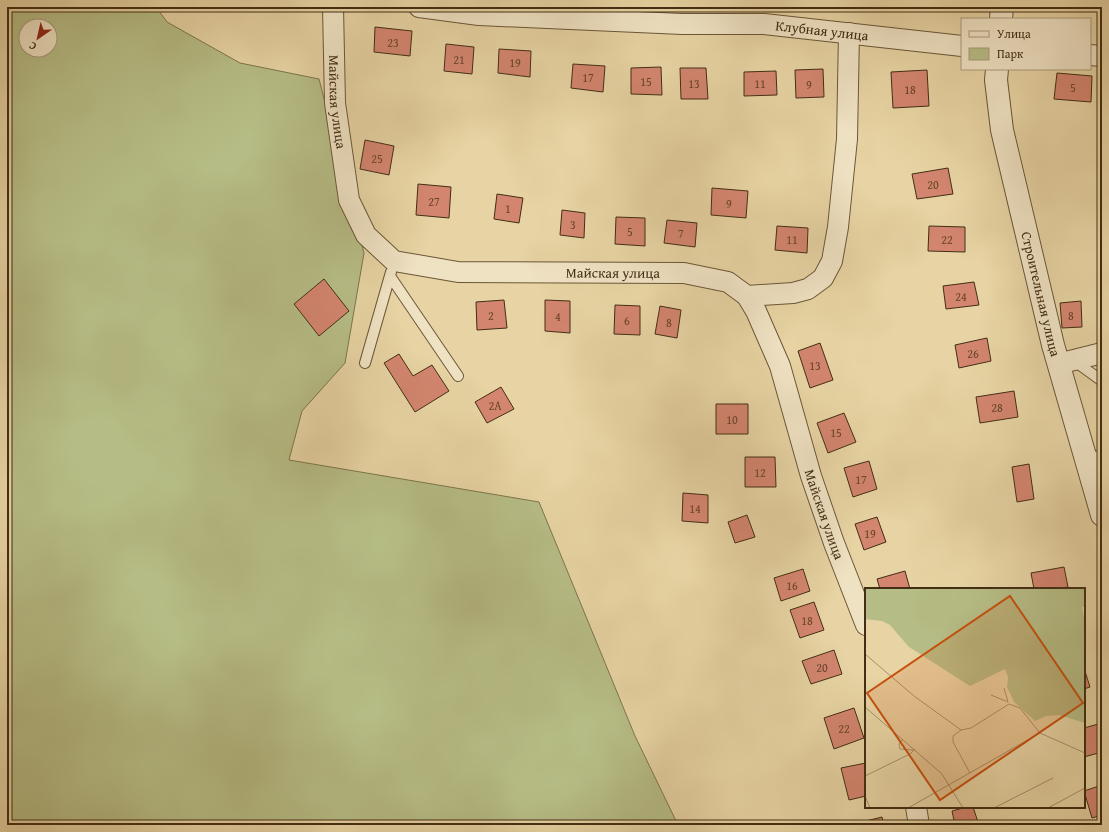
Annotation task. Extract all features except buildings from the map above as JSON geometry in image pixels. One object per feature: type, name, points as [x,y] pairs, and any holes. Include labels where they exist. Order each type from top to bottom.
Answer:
[{"type":"street","name":"Майская улица","points":[[333,7],[336,103],[349,200],[366,236],[392,268],[458,272],[684,273],[728,282],[747,296],[756,312],[780,366],[811,476],[834,543],[865,622]]},
{"type":"street","name":"Клубная улица","points":[[419,7],[479,15],[682,24],[764,24],[961,46]]},
{"type":"street","points":[[1001,18],[1002,7]]},
{"type":"street","points":[[747,296],[793,293],[808,289],[823,278],[832,261],[838,228],[847,139],[849,33]]},
{"type":"street","points":[[1091,55],[1102,56]]},
{"type":"street","name":"Строительная улица","points":[[997,70],[996,80],[1002,130],[1065,362],[1094,457],[1102,515]]},
{"type":"street","points":[[1065,362],[1102,353]]},
{"type":"street","points":[[916,808],[919,825]]},
{"type":"lane","points":[[365,363],[392,268]]},
{"type":"lane","points":[[392,268],[458,376]]},
{"type":"lane","points":[[1065,362],[1102,381]]},
{"type":"green space","points":[[7,7],[156,7],[167,22],[240,63],[319,79],[364,253],[345,363],[302,411],[289,460],[539,502],[635,736],[678,825],[7,825]]}]
